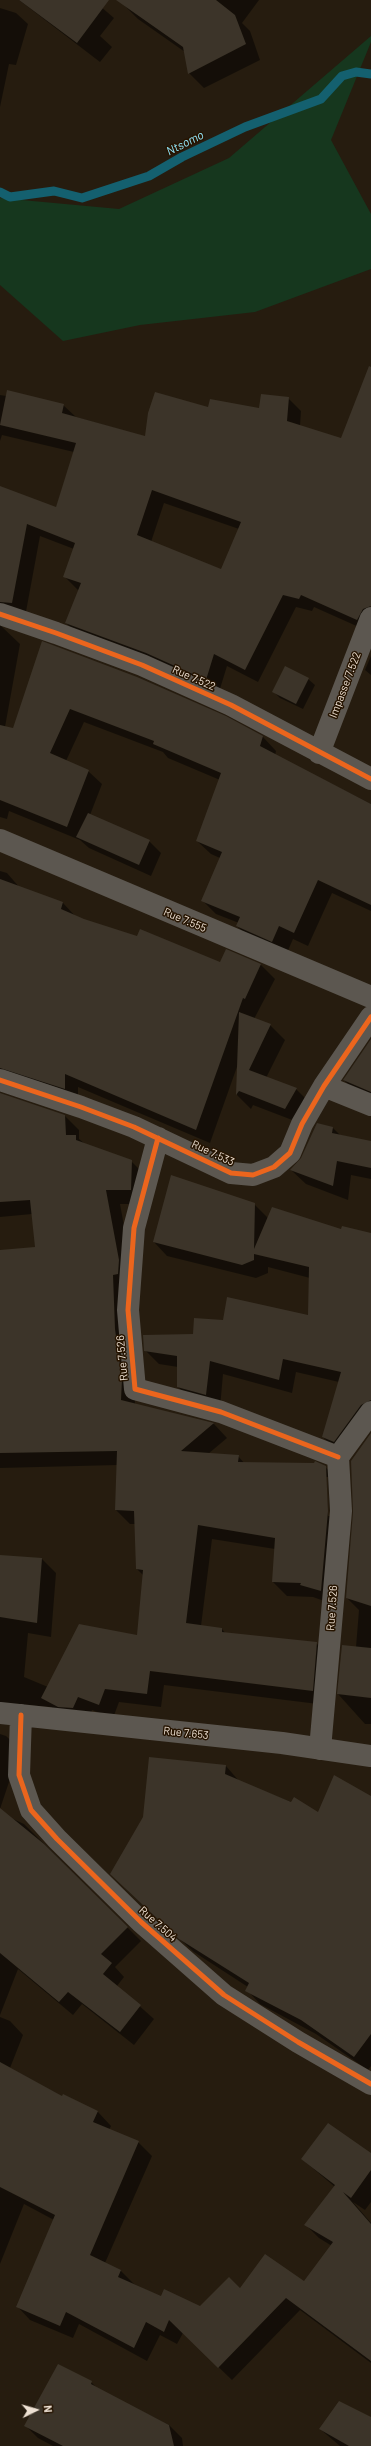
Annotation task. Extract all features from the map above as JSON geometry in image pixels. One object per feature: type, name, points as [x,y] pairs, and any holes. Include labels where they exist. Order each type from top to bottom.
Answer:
[{"type":"street","name":"Rue 7.522","points":[[0,614],[142,665],[231,705],[319,753],[371,779]]},
{"type":"street","name":"Impasse/7.522","points":[[319,753],[371,618]]},
{"type":"street","name":"Rue 7.555","points":[[0,840],[371,997]]},
{"type":"street","name":"Rue 7.533","points":[[0,1080],[81,1107],[158,1138],[231,1173],[253,1175],[274,1167],[290,1153],[302,1124],[324,1086],[371,1017]]},
{"type":"street","points":[[324,1086],[371,1105]]},
{"type":"street","name":"Rue 7.526","points":[[158,1138],[134,1228],[128,1310],[135,1389],[221,1412],[338,1457],[341,1511],[320,1749]]},
{"type":"street","points":[[338,1457],[371,1412]]},
{"type":"street","name":"Rue 7.653","points":[[0,1713],[371,1756]]},
{"type":"street","name":"Rue 7.504","points":[[22,1715],[19,1775],[31,1810],[57,1839],[141,1922],[224,1995],[298,2042],[371,2084]]},
{"type":"green space","points":[[371,36],[371,42],[331,140],[371,214],[371,269],[255,312],[140,325],[63,341],[0,285],[0,198],[119,209],[229,158]]},
{"type":"building","points":[[19,0],[109,0],[77,43]]},
{"type":"building","points":[[116,0],[216,0],[235,15],[246,44],[188,74],[183,47]]},
{"type":"building","points":[[369,366],[371,367],[371,606],[363,609],[357,620],[301,595],[299,599],[283,595],[245,670],[214,654],[206,680],[146,653],[65,623],[81,583],[63,577],[75,543],[27,524],[12,603],[0,602],[0,486],[56,507],[76,443],[0,425],[7,390],[64,404],[62,413],[145,436],[148,413],[155,392],[208,407],[210,399],[259,408],[261,394],[289,397],[287,421],[341,438]],"holes":[[[152,490],[241,522],[221,569],[137,535]]]},
{"type":"building","points":[[42,641],[137,677],[226,716],[263,736],[260,746],[371,804],[371,905],[318,880],[294,933],[279,926],[272,942],[236,926],[240,917],[201,901],[222,852],[196,841],[221,773],[153,744],[154,741],[70,709],[50,753],[89,770],[67,827],[0,800],[0,725],[13,728]]},
{"type":"building","points":[[285,666],[309,678],[296,704],[272,692]]},
{"type":"building","points":[[88,813],[150,840],[139,865],[76,837]]},
{"type":"building","points":[[0,879],[63,902],[61,909],[84,919],[137,936],[140,929],[220,962],[226,949],[261,964],[245,999],[243,998],[196,1130],[65,1074],[65,1089],[0,1068]]},
{"type":"building","points":[[239,1012],[271,1024],[249,1070],[297,1088],[285,1109],[239,1091],[236,1095]]},
{"type":"building","points":[[371,1039],[371,1092],[343,1080]]},
{"type":"building","points":[[0,1093],[65,1115],[66,1135],[76,1135],[76,1140],[132,1160],[131,1190],[106,1190],[119,1260],[118,1274],[113,1275],[115,1329],[122,1379],[121,1400],[214,1423],[181,1451],[239,1455],[238,1462],[314,1463],[315,1461],[326,1466],[328,1511],[321,1591],[300,1585],[301,1583],[272,1582],[275,1538],[198,1525],[186,1623],[222,1628],[222,1632],[317,1642],[313,1691],[150,1671],[147,1694],[105,1689],[99,1705],[78,1697],[73,1708],[58,1707],[41,1698],[79,1624],[137,1635],[143,1570],[136,1569],[134,1511],[115,1510],[117,1451],[0,1453],[0,1250],[35,1247],[30,1200],[0,1202]]},
{"type":"building","points":[[317,1123],[333,1127],[332,1133],[371,1141],[371,1168],[337,1161],[333,1186],[290,1170],[301,1158]]},
{"type":"building","points":[[171,1175],[255,1203],[254,1249],[272,1207],[341,1229],[342,1226],[371,1233],[371,1400],[361,1405],[334,1442],[322,1437],[341,1372],[283,1359],[279,1380],[210,1361],[206,1395],[177,1387],[177,1356],[144,1351],[143,1335],[193,1334],[194,1318],[223,1320],[227,1297],[308,1315],[309,1267],[254,1254],[254,1260],[242,1265],[153,1242]]},
{"type":"building","points":[[371,1433],[371,1606],[346,1598],[353,1512],[351,1461]]},
{"type":"building","points":[[0,1555],[42,1558],[37,1623],[0,1617]]},
{"type":"building","points":[[342,1645],[371,1648],[371,1698],[337,1694]]},
{"type":"building","points":[[149,1757],[226,1765],[225,1774],[291,1802],[294,1797],[318,1812],[334,1775],[371,1796],[371,2034],[354,2057],[301,2020],[245,1991],[249,1983],[179,1939],[110,1874],[143,1817]]},
{"type":"building","points":[[0,1808],[44,1844],[128,1927],[101,1954],[112,1963],[103,1974],[141,2005],[120,2032],[68,1992],[59,2002],[0,1953]]},
{"type":"building","points":[[0,2062],[62,2096],[63,2094],[98,2111],[93,2122],[139,2141],[90,2255],[121,2270],[118,2277],[161,2296],[164,2289],[200,2306],[229,2277],[240,2288],[265,2254],[304,2281],[333,2242],[304,2225],[335,2185],[301,2159],[328,2123],[371,2153],[371,2170],[351,2198],[343,2192],[371,2224],[371,2361],[286,2298],[218,2368],[169,2320],[164,2332],[146,2322],[134,2348],[66,2312],[60,2326],[16,2307],[55,2215],[0,2187]]},
{"type":"building","points":[[58,2364],[92,2381],[91,2384],[169,2425],[174,2446],[63,2446],[24,2426]]},
{"type":"building","points":[[339,2401],[371,2417],[371,2446],[349,2446],[319,2429]]},
{"type":"waterway","name":"Ntsomo","points":[[0,192],[10,197],[54,191],[82,198],[149,176],[182,157],[245,127],[321,99],[342,76],[356,72],[371,74]]},
{"type":"cycle path","points":[[0,614],[142,665],[231,705],[371,779]]},
{"type":"cycle path","points":[[0,1080],[81,1107],[134,1127],[231,1173],[253,1175],[274,1167],[290,1153],[302,1124],[324,1086],[371,1017]]},
{"type":"cycle path","points":[[158,1138],[134,1228],[128,1310],[135,1389],[221,1412],[338,1457]]},
{"type":"cycle path","points":[[21,1715],[19,1775],[31,1810],[57,1839],[141,1922],[224,1995],[298,2042],[371,2084]]}]
